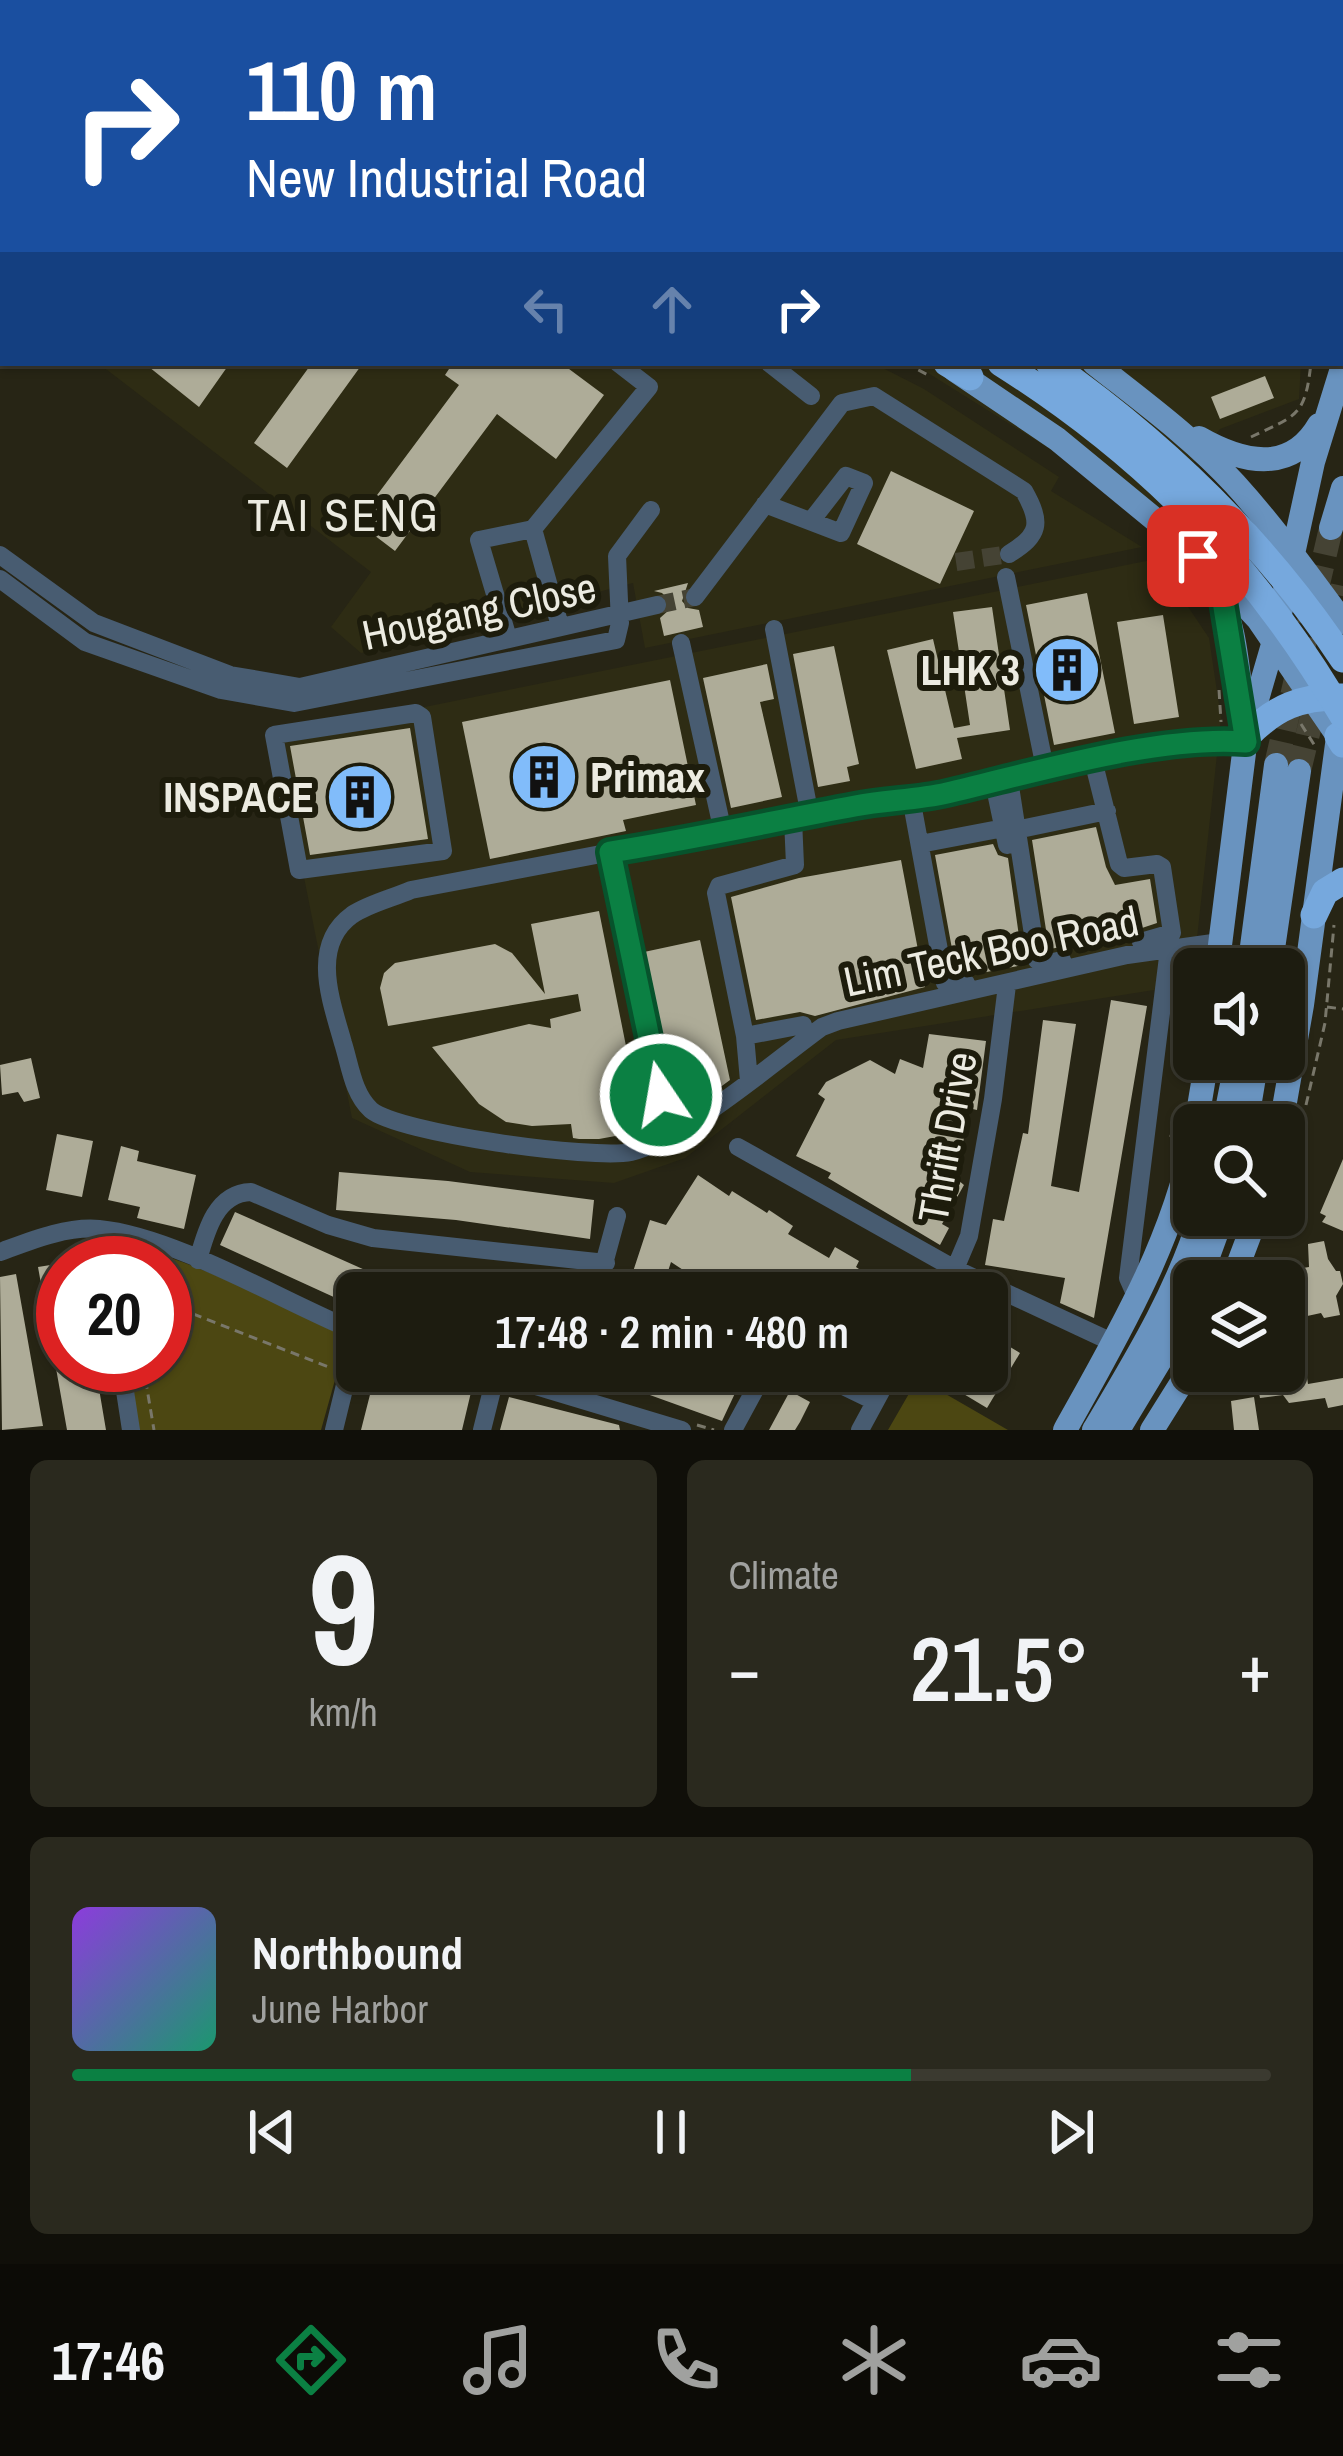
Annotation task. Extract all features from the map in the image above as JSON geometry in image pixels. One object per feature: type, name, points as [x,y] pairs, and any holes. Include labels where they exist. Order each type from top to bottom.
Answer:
[{"type":"highway","points":[[1006,366],[1075,410],[1171,493],[1258,588],[1340,741]]},
{"type":"highway","points":[[1053,366],[1152,443],[1225,513],[1296,594],[1343,659]]},
{"type":"highway","points":[[1238,740],[1269,713],[1311,697],[1343,699]]},
{"type":"highway","points":[[1324,915],[1324,892],[1343,881]]},
{"type":"main road","points":[[1098,366],[1232,481],[1343,622]]},
{"type":"main road","points":[[1238,740],[1274,641],[1292,552],[1343,366]]},
{"type":"main road","points":[[953,368],[1125,492],[1198,556],[1274,641],[1340,741]]},
{"type":"main road","points":[[1156,412],[1219,450],[1248,461],[1263,461],[1300,449],[1320,424],[1334,392]]},
{"type":"main road","points":[[1331,529],[1343,488]]},
{"type":"main road","points":[[1198,556],[1222,595],[1240,770],[1219,948]]},
{"type":"main road","points":[[1294,1104],[1324,915],[1343,699]]},
{"type":"main road","points":[[1240,770],[1267,731],[1294,712],[1318,732],[1340,741]]},
{"type":"main road","points":[[1253,948],[1288,768],[1272,948]]},
{"type":"main road","points":[[1065,1430],[1114,1343],[1163,1240],[1173,1206]]},
{"type":"main road","points":[[1094,1430],[1155,1328],[1194,1236]]},
{"type":"main road","points":[[1118,1430],[1173,1340]]},
{"type":"main road","points":[[1152,1430],[1176,1392]]},
{"type":"street","points":[[508,638],[479,540],[533,529],[650,387],[622,366]]},
{"type":"street","points":[[796,371],[811,396]]},
{"type":"street","points":[[695,597],[842,403],[874,396],[1024,491],[1034,509],[1035,530],[1009,554]]},
{"type":"street","points":[[765,504],[811,521]]},
{"type":"street","points":[[651,510],[616,556],[620,612],[657,605]]},
{"type":"street","points":[[533,529],[560,626]]},
{"type":"street","name":"Hougang Close","points":[[2,566],[94,623],[230,675],[300,687],[620,612],[616,640],[294,703],[221,690],[85,642],[2,566]]},
{"type":"street","points":[[1006,577],[1045,768]]},
{"type":"street","points":[[748,1081],[745,1036],[716,892],[719,886],[795,865],[801,818],[774,629]]},
{"type":"street","points":[[681,644],[723,832]]},
{"type":"street","points":[[416,713],[422,717],[443,850],[401,856],[299,870],[274,735],[416,713]]},
{"type":"street","points":[[401,856],[411,890],[1002,781],[1045,768],[1238,740]]},
{"type":"street","points":[[1010,829],[1039,963],[1170,936],[1162,867],[1121,867],[1093,760]]},
{"type":"street","points":[[911,798],[948,986],[1024,972],[1028,967],[1002,781]]},
{"type":"street","points":[[920,844],[1106,811]]},
{"type":"street","points":[[610,852],[669,1136]]},
{"type":"street","name":"Lim Teck Boo Road","points":[[411,890],[352,914],[331,942],[327,986],[357,1092],[369,1108],[412,1129],[586,1154],[629,1152],[669,1136],[822,1027],[838,1021],[1127,955],[1220,942]]},
{"type":"street","points":[[1136,1297],[1128,1278],[1169,949]]},
{"type":"street","name":"Thrift Drive","points":[[953,1272],[969,1236],[1007,985]]},
{"type":"street","points":[[745,1036],[802,1025]]},
{"type":"street","points":[[738,1147],[955,1269],[1114,1343]]},
{"type":"street","points":[[198,1260],[222,1201],[238,1192],[251,1192],[328,1225],[373,1238],[606,1263]]},
{"type":"street","points":[[603,1272],[617,1216]]},
{"type":"street","points":[[100,1229],[101,1236]]},
{"type":"street","points":[[0,1252],[42,1237],[100,1229],[198,1260],[336,1324]]},
{"type":"street","points":[[125,1392],[131,1430]]},
{"type":"street","points":[[334,1430],[343,1392]]},
{"type":"street","points":[[482,1430],[488,1392]]},
{"type":"street","points":[[557,1392],[682,1430]]},
{"type":"street","points":[[733,1430],[754,1392]]},
{"type":"street","points":[[855,1392],[874,1401]]},
{"type":"street","points":[[860,1430],[879,1392]]},
{"type":"path","points":[[1250,438],[1301,411],[1311,366]]},
{"type":"path","points":[[1219,674],[1238,740]]},
{"type":"path","points":[[1305,1111],[1325,1007],[1324,915]]},
{"type":"path","points":[[1325,1007],[1343,1009]]},
{"type":"path","points":[[192,1314],[336,1370]]},
{"type":"path","points":[[148,1392],[154,1430]]},
{"type":"shaded area","points":[[102,366],[879,366],[924,389],[1059,477],[1051,491],[1142,547],[645,648],[633,583],[361,653],[331,627],[371,572]]},
{"type":"shaded area","points":[[917,366],[1301,366],[1299,399],[1220,429],[1154,514]]},
{"type":"shaded area","points":[[1156,559],[1209,638],[1221,718],[1196,948],[1173,948],[1173,987],[836,1040],[685,1158],[614,1183],[470,1172],[352,1118],[276,737]]},
{"type":"shaded area","points":[[192,1266],[336,1332],[336,1376],[321,1430],[136,1430],[130,1392],[192,1392]]},
{"type":"shaded area","points":[[910,1392],[942,1392],[1008,1430],[888,1430]]},
{"type":"building","points":[[148,366],[228,366],[199,407]]},
{"type":"building","points":[[310,366],[361,366],[287,468],[254,443]]},
{"type":"building","points":[[451,366],[565,366],[604,395],[556,459],[497,414],[395,551],[357,522],[459,385],[445,375]]},
{"type":"building","points":[[1265,376],[1274,398],[1220,419],[1211,397]]},
{"type":"building","points":[[891,471],[974,511],[940,584],[857,544]]},
{"type":"building","points":[[688,583],[682,601],[699,610],[703,627],[664,636],[660,618],[669,610],[670,601],[654,591]]},
{"type":"building","name":"LHK 3","points":[[1087,593],[1115,733],[1054,745],[1026,605]]},
{"type":"building","points":[[992,607],[1010,730],[957,738],[962,759],[916,769],[887,650],[933,639],[954,728],[970,725],[953,612]]},
{"type":"building","points":[[1163,615],[1179,717],[1134,724],[1117,622]]},
{"type":"building","points":[[834,646],[859,764],[847,767],[850,781],[818,787],[793,654]]},
{"type":"building","points":[[767,664],[774,699],[760,702],[782,797],[731,808],[703,678]]},
{"type":"building","name":"Primax","points":[[670,680],[696,805],[623,820],[626,831],[490,859],[462,722]]},
{"type":"building","name":"INSPACE","points":[[410,728],[428,839],[310,855],[290,746]]},
{"type":"building","points":[[1096,827],[1115,885],[1150,879],[1157,923],[1129,937],[1049,949],[1032,840]]},
{"type":"building","points":[[993,844],[998,855],[1008,858],[1023,965],[976,974],[956,971],[935,855]]},
{"type":"building","points":[[901,860],[925,987],[815,1016],[800,1012],[756,1020],[731,897],[799,878]]},
{"type":"building","points":[[599,911],[643,1131],[579,1139],[573,1138],[571,1124],[506,1122],[479,1104],[432,1047],[529,1024],[551,1028],[550,1019],[581,1011],[578,994],[388,1026],[380,988],[384,973],[395,963],[495,944],[512,953],[545,994],[531,924]]},
{"type":"building","points":[[700,940],[730,1080],[711,1094],[676,1101],[644,952]]},
{"type":"building","points":[[1111,1000],[1147,1006],[1094,1318],[1060,1303],[1065,1278],[985,1265],[993,1219],[1004,1221],[1023,1133],[1028,1134],[1043,1020],[1076,1024],[1051,1186],[1079,1192]]},
{"type":"building","points":[[929,1034],[986,1041],[977,1110],[968,1108],[958,1180],[964,1185],[942,1224],[949,1228],[940,1245],[828,1178],[831,1173],[796,1156],[825,1099],[818,1094],[826,1082],[870,1060],[895,1074],[900,1059],[923,1068]]},
{"type":"building","points":[[31,1058],[40,1098],[24,1102],[18,1092],[2,1095],[0,1065]]},
{"type":"building","points":[[57,1134],[93,1141],[82,1197],[46,1190]]},
{"type":"building","points":[[121,1146],[139,1151],[137,1161],[196,1175],[184,1229],[137,1218],[140,1207],[108,1200]]},
{"type":"building","points":[[1343,1159],[1343,1231],[1322,1222],[1326,1216],[1320,1213]]},
{"type":"building","points":[[339,1172],[594,1200],[590,1239],[456,1220],[336,1210]]},
{"type":"building","points":[[698,1175],[729,1196],[732,1191],[769,1210],[793,1226],[788,1234],[829,1258],[835,1247],[859,1261],[856,1267],[864,1272],[686,1272],[671,1262],[668,1272],[633,1272],[650,1220],[666,1225]]},
{"type":"building","points":[[235,1212],[365,1270],[336,1272],[336,1298],[220,1245]]},
{"type":"building","points":[[1324,1241],[1328,1259],[1340,1271],[1343,1284],[1336,1296],[1340,1315],[1305,1316],[1308,1244]]},
{"type":"building","points":[[16,1274],[43,1426],[2,1430],[0,1277]]},
{"type":"building","points":[[1008,1346],[1020,1353],[1008,1373]]},
{"type":"building","points":[[1305,1364],[1308,1384],[1343,1378],[1343,1405],[1328,1408],[1325,1398],[1289,1403],[1283,1395],[1260,1398],[1259,1392],[1305,1392]]},
{"type":"building","points":[[60,1392],[100,1392],[106,1430],[67,1430]]},
{"type":"building","points":[[371,1392],[471,1392],[462,1430],[361,1430]]},
{"type":"building","points":[[642,1392],[736,1392],[722,1421]]},
{"type":"building","points":[[789,1392],[810,1402],[795,1430],[769,1430]]},
{"type":"building","points":[[963,1392],[997,1392],[987,1408]]},
{"type":"building","points":[[509,1397],[619,1425],[620,1430],[500,1430]]},
{"type":"building","points":[[1254,1397],[1259,1430],[1234,1430],[1231,1401]]},
{"type":"tunnel","points":[[1276,765],[1331,528]]},
{"type":"tunnel","points":[[956,562],[1009,554]]},
{"type":"tunnel","points":[[1333,631],[1343,586]]},
{"type":"tunnel","points":[[657,605],[695,597]]},
{"type":"tunnel","points":[[1299,771],[1319,688]]},
{"type":"place","name":"LHK 3","points":[[1067,670]]},
{"type":"place","name":"Primax","points":[[544,777]]},
{"type":"place","name":"INSPACE","points":[[360,797]]},
{"type":"district","name":"TAI SENG","points":[[344,515]]},
{"type":"route","points":[[661,1095],[610,852],[948,793],[1045,768],[1216,740],[1246,742],[1222,595],[1198,556]]}]
